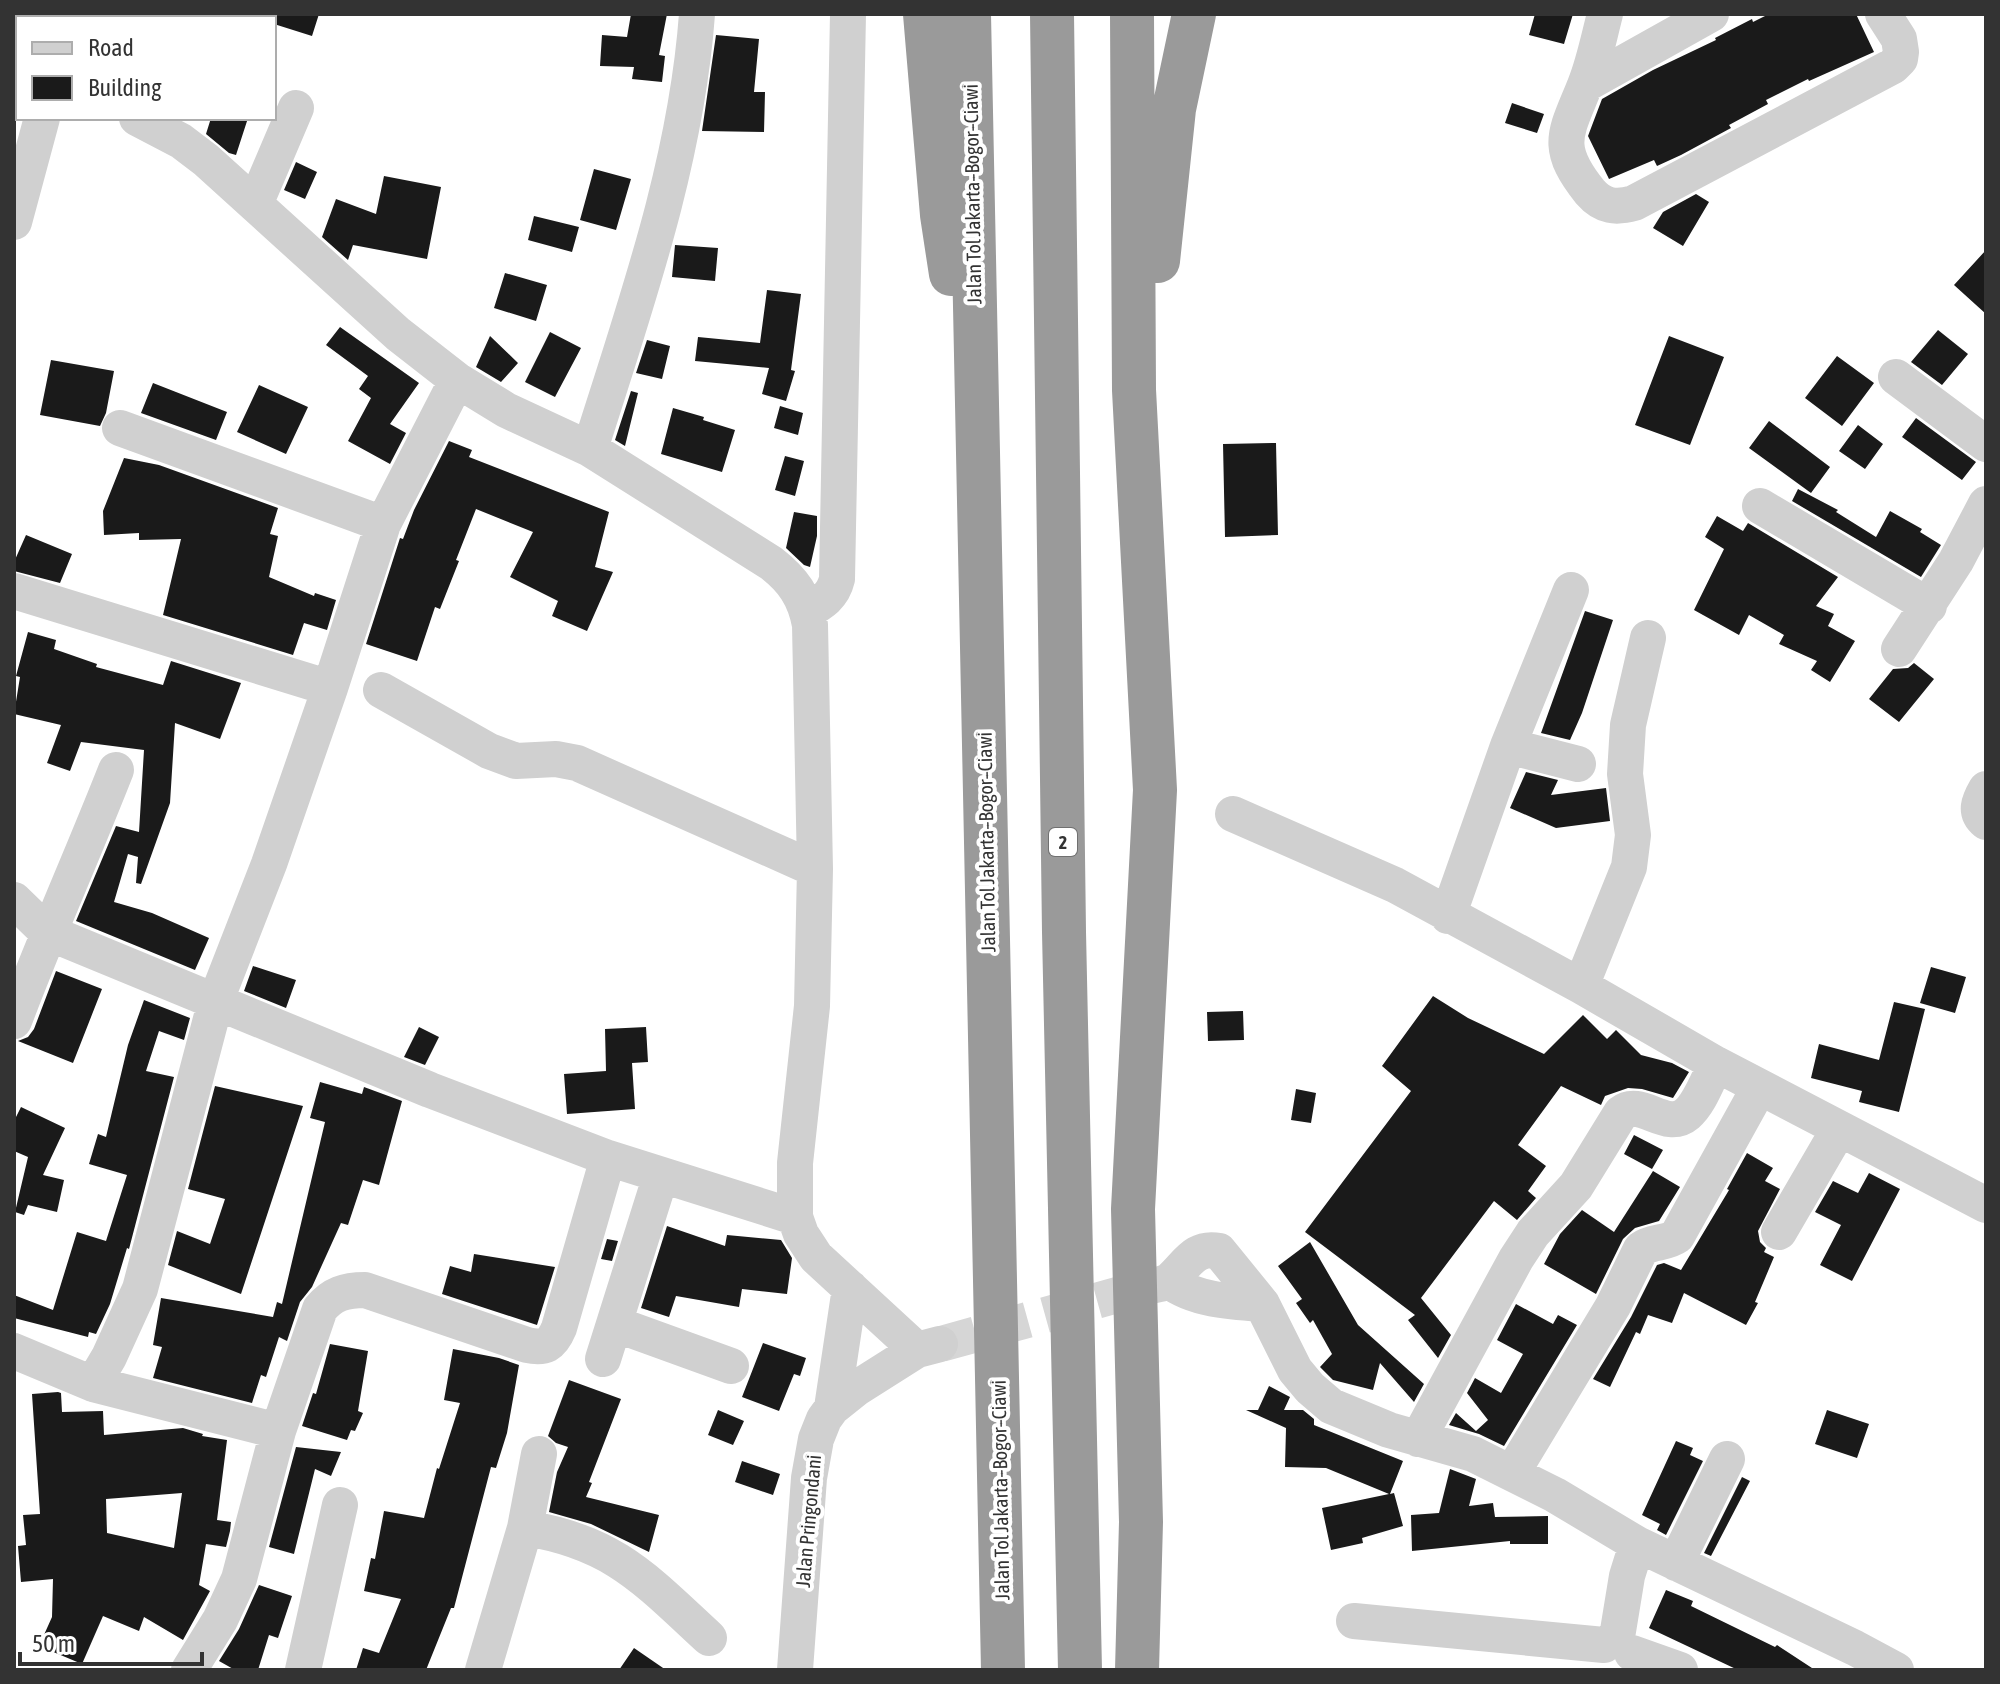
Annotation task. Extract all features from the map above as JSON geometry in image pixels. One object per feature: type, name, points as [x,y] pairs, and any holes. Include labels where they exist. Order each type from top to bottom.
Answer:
[{"type":"highway","points":[[925,14],[942,215],[977,459]]},
{"type":"highway","name":"Jalan Tol Jakarta–Bogor–Ciawi","points":[[969,14],[1003,1670]]},
{"type":"highway","name":"2","points":[[1052,14],[1064,932],[1080,1670]]},
{"type":"highway","points":[[1132,14],[1134,390],[1155,790],[1133,1209],[1141,1522],[1137,1670]]},
{"type":"highway","points":[[1134,390],[1157,271],[1174,109],[1194,14]]},
{"type":"street","points":[[590,449],[660,223],[689,100],[697,14]]},
{"type":"street","points":[[807,611],[830,595],[837,579],[848,14]]},
{"type":"street","points":[[1605,14],[1586,84],[1565,139],[1567,151],[1580,178],[1593,195],[1603,203],[1622,206],[1634,203],[1893,66],[1900,59],[1900,46],[1883,14]]},
{"type":"street","points":[[1586,84],[1711,14]]},
{"type":"street","points":[[256,202],[296,108]]},
{"type":"street","points":[[14,222],[41,120]]},
{"type":"street","points":[[141,120],[181,141],[256,202],[388,325],[457,380],[506,410],[590,449],[771,563],[793,582],[810,625],[815,869],[812,1006],[795,1163],[795,1217],[801,1234],[816,1257],[850,1288],[832,1408]]},
{"type":"street","points":[[1896,377],[1986,444]]},
{"type":"street","points":[[93,1384],[140,1289],[216,1000],[269,864],[383,524],[457,380]]},
{"type":"street","points":[[120,428],[383,524]]},
{"type":"street","points":[[1899,649],[1929,606],[1986,504]]},
{"type":"street","points":[[1760,506],[1929,606]]},
{"type":"street","points":[[1448,916],[1508,746],[1571,590]]},
{"type":"street","points":[[14,591],[330,688]]},
{"type":"street","points":[[1581,986],[1629,867],[1633,835],[1625,774],[1628,725],[1648,638]]},
{"type":"street","points":[[381,690],[489,751],[516,761],[556,759],[577,763],[815,869]]},
{"type":"street","points":[[1508,746],[1578,764]]},
{"type":"street","points":[[14,1021],[47,932],[82,857],[116,770]]},
{"type":"street","points":[[1233,814],[1395,885],[1759,1088],[1986,1205]]},
{"type":"street","points":[[14,900],[47,932],[430,1090],[608,1158],[795,1217]]},
{"type":"street","points":[[1418,1439],[1516,1259],[1533,1233],[1576,1186],[1621,1113],[1627,1108],[1634,1108],[1679,1119],[1690,1112],[1716,1064]]},
{"type":"street","points":[[1512,1473],[1613,1306],[1641,1249],[1677,1236],[1759,1088]]},
{"type":"street","points":[[1779,1232],[1839,1129]]},
{"type":"street","points":[[189,1670],[220,1620],[239,1579],[278,1431],[320,1309],[338,1293],[365,1290],[527,1345],[544,1347],[551,1343],[559,1328],[608,1158]]},
{"type":"street","points":[[603,1359],[661,1175]]},
{"type":"street","points":[[1158,1284],[1228,1302],[1262,1304],[1295,1370],[1331,1406],[1418,1439],[1473,1454],[1555,1495],[1637,1544],[1896,1670]]},
{"type":"street","name":"Jalan Pringondani","points":[[795,1670],[812,1459],[824,1419],[832,1408],[857,1388],[929,1347],[850,1288]]},
{"type":"street","points":[[615,1324],[731,1366]]},
{"type":"street","points":[[14,1351],[93,1384],[278,1431]]},
{"type":"street","points":[[483,1670],[525,1528],[539,1454]]},
{"type":"street","points":[[1676,1563],[1727,1459]]},
{"type":"street","points":[[303,1670],[340,1505]]},
{"type":"street","points":[[525,1528],[583,1543],[620,1560],[646,1579],[709,1638]]},
{"type":"street","points":[[1616,1654],[1627,1576],[1637,1544]]},
{"type":"street","points":[[1354,1621],[1616,1654],[1680,1670]]},
{"type":"building","points":[[319,14],[312,36],[276,25],[276,16],[256,16]]},
{"type":"building","points":[[631,14],[667,14],[659,55],[665,56],[662,82],[632,79],[634,67],[600,66],[602,35],[627,37]]},
{"type":"building","points":[[1535,14],[1573,14],[1564,44],[1529,35]]},
{"type":"building","points":[[1769,14],[1856,14],[1874,52],[1766,100],[1768,104],[1729,125],[1731,128],[1681,155],[1657,166],[1654,160],[1609,179],[1588,136],[1602,99],[1752,19],[1753,22]]},
{"type":"building","points":[[716,35],[759,39],[754,92],[765,92],[764,132],[702,131]]},
{"type":"building","points":[[1512,103],[1544,114],[1537,133],[1505,123]]},
{"type":"building","points":[[210,120],[247,120],[236,155],[206,134]]},
{"type":"building","points":[[296,162],[317,172],[305,199],[284,190]]},
{"type":"building","points":[[594,169],[631,179],[616,230],[580,220]]},
{"type":"building","points":[[384,176],[441,187],[427,259],[353,245],[348,260],[322,237],[336,199],[376,214]]},
{"type":"building","points":[[1696,194],[1709,202],[1683,246],[1653,228],[1663,212]]},
{"type":"building","points":[[534,216],[579,227],[572,252],[528,240]]},
{"type":"building","points":[[675,245],[718,248],[715,281],[672,277]]},
{"type":"building","points":[[1986,250],[1986,314],[1954,285]]},
{"type":"building","points":[[505,273],[547,285],[536,321],[494,308]]},
{"type":"building","points":[[767,290],[801,294],[791,370],[795,371],[786,401],[762,394],[769,368],[695,361],[698,337],[760,343]]},
{"type":"building","points":[[340,327],[419,383],[390,424],[406,433],[390,464],[348,441],[371,398],[359,389],[368,376],[326,345]]},
{"type":"building","points":[[1938,330],[1968,354],[1942,385],[1911,362]]},
{"type":"building","points":[[550,332],[581,348],[555,397],[525,382]]},
{"type":"building","points":[[490,336],[518,363],[501,382],[476,367]]},
{"type":"building","points":[[1669,336],[1724,357],[1690,445],[1635,425]]},
{"type":"building","points":[[647,340],[670,346],[662,379],[636,373]]},
{"type":"building","points":[[1837,356],[1874,383],[1842,426],[1805,398]]},
{"type":"building","points":[[51,360],[114,371],[106,413],[100,426],[40,415]]},
{"type":"building","points":[[153,383],[227,412],[216,440],[141,413]]},
{"type":"building","points":[[259,385],[308,407],[286,454],[237,432]]},
{"type":"building","points":[[631,391],[638,393],[625,446],[615,440]]},
{"type":"building","points":[[780,406],[803,413],[798,435],[774,428]]},
{"type":"building","points":[[673,408],[735,430],[722,472],[661,454]]},
{"type":"building","points":[[1916,418],[1976,462],[1962,480],[1902,437]]},
{"type":"building","points":[[1769,421],[1830,467],[1811,493],[1749,448]]},
{"type":"building","points":[[1858,425],[1883,444],[1865,469],[1839,451]]},
{"type":"building","points":[[449,441],[472,450],[469,457],[609,512],[595,567],[613,572],[587,631],[552,616],[558,601],[510,577],[533,532],[476,509],[456,560],[459,561],[440,609],[435,607],[417,661],[366,644],[400,538],[403,539]]},
{"type":"building","points":[[1276,443],[1278,535],[1225,537],[1223,444]]},
{"type":"building","points":[[785,456],[804,461],[795,496],[775,490]]},
{"type":"building","points":[[124,458],[159,465],[278,508],[270,534],[278,536],[269,577],[314,596],[315,593],[336,600],[327,630],[304,623],[293,655],[163,615],[181,539],[139,540],[139,533],[104,535],[103,511]]},
{"type":"building","points":[[1798,489],[1838,510],[1836,512],[1876,537],[1890,511],[1922,529],[1920,532],[1941,545],[1921,577],[1792,501]]},
{"type":"building","points":[[794,512],[817,516],[817,536],[810,567],[786,548]]},
{"type":"building","points":[[1717,516],[1743,531],[1748,523],[1838,577],[1816,606],[1834,614],[1828,626],[1855,641],[1830,682],[1811,670],[1817,661],[1779,644],[1784,635],[1749,615],[1739,635],[1694,610],[1724,549],[1705,537]]},
{"type":"building","points":[[26,535],[72,554],[60,583],[14,571],[14,562]]},
{"type":"building","points":[[1585,611],[1613,620],[1570,740],[1541,733]]},
{"type":"building","points":[[28,632],[56,640],[54,649],[97,664],[96,667],[163,685],[171,661],[241,683],[220,739],[175,723],[170,803],[141,884],[136,883],[138,857],[128,854],[114,902],[152,913],[209,938],[195,970],[76,921],[116,826],[139,832],[144,750],[81,742],[70,771],[47,763],[61,725],[14,714],[20,677],[16,676]]},
{"type":"building","points":[[1914,663],[1934,679],[1899,722],[1869,699],[1893,669],[1908,668]]},
{"type":"building","points":[[1526,772],[1558,780],[1551,795],[1606,788],[1610,821],[1556,828],[1510,808]]},
{"type":"building","points":[[253,966],[296,980],[286,1008],[244,991]]},
{"type":"building","points":[[1931,967],[1966,977],[1955,1013],[1920,1003]]},
{"type":"building","points":[[56,971],[102,989],[73,1063],[18,1041],[28,1037],[34,1029]]},
{"type":"building","points":[[1433,996],[1468,1018],[1544,1054],[1583,1015],[1607,1039],[1616,1030],[1641,1055],[1672,1063],[1689,1072],[1673,1098],[1628,1088],[1605,1096],[1601,1105],[1561,1086],[1518,1145],[1546,1166],[1528,1191],[1536,1198],[1517,1220],[1494,1201],[1421,1298],[1451,1335],[1438,1358],[1408,1320],[1415,1315],[1305,1232],[1411,1091],[1382,1066]]},
{"type":"building","points":[[144,1000],[190,1018],[184,1040],[159,1031],[146,1071],[174,1077],[129,1249],[110,1304],[96,1334],[89,1332],[88,1337],[14,1318],[14,1295],[53,1310],[77,1232],[106,1241],[127,1175],[89,1164],[98,1134],[106,1137],[128,1045]]},
{"type":"building","points":[[1894,1002],[1925,1009],[1899,1112],[1859,1102],[1862,1091],[1811,1078],[1819,1044],[1879,1060]]},
{"type":"building","points":[[1243,1011],[1244,1040],[1208,1041],[1207,1012]]},
{"type":"building","points":[[419,1027],[439,1037],[425,1065],[404,1057]]},
{"type":"building","points":[[646,1027],[648,1062],[632,1063],[635,1109],[567,1114],[564,1074],[606,1071],[605,1029]]},
{"type":"building","points":[[320,1082],[362,1094],[364,1087],[402,1101],[379,1185],[363,1180],[348,1225],[341,1223],[312,1287],[300,1302],[287,1341],[279,1337],[266,1377],[261,1375],[252,1403],[153,1378],[162,1347],[153,1345],[161,1298],[273,1317],[277,1302],[282,1304],[325,1122],[310,1118]]},
{"type":"building","points":[[215,1086],[303,1106],[241,1294],[168,1265],[177,1231],[210,1244],[225,1199],[188,1189]]},
{"type":"building","points":[[1296,1089],[1316,1093],[1311,1123],[1291,1120]]},
{"type":"building","points":[[21,1107],[65,1128],[43,1175],[64,1180],[57,1212],[28,1205],[24,1215],[15,1212],[28,1157],[14,1151],[14,1121]]},
{"type":"building","points":[[1634,1135],[1663,1150],[1652,1169],[1624,1154]]},
{"type":"building","points":[[1747,1153],[1773,1168],[1765,1181],[1780,1189],[1758,1231],[1760,1242],[1766,1248],[1764,1252],[1774,1257],[1755,1302],[1758,1303],[1746,1325],[1684,1293],[1672,1323],[1648,1315],[1640,1334],[1636,1332],[1610,1387],[1593,1379],[1631,1317],[1657,1265],[1664,1263],[1681,1270],[1729,1190]]},
{"type":"building","points":[[1653,1171],[1680,1187],[1659,1221],[1635,1228],[1623,1239],[1596,1294],[1544,1264],[1560,1234],[1582,1210],[1614,1232]]},
{"type":"building","points":[[1869,1173],[1900,1189],[1852,1281],[1820,1265],[1841,1225],[1815,1212],[1833,1181],[1858,1193]]},
{"type":"building","points":[[667,1226],[725,1246],[727,1235],[781,1240],[792,1258],[787,1294],[742,1289],[739,1307],[676,1296],[669,1317],[641,1308]]},
{"type":"building","points":[[607,1239],[618,1241],[612,1261],[601,1259]]},
{"type":"building","points":[[1310,1242],[1358,1325],[1424,1384],[1414,1402],[1380,1363],[1373,1390],[1333,1380],[1320,1367],[1332,1354],[1313,1320],[1310,1323],[1296,1303],[1302,1299],[1278,1266]]},
{"type":"building","points":[[474,1254],[555,1267],[537,1325],[442,1294],[450,1266],[471,1272]]},
{"type":"building","points":[[1516,1304],[1553,1324],[1558,1315],[1577,1325],[1504,1446],[1449,1425],[1456,1413],[1476,1431],[1488,1420],[1467,1393],[1475,1378],[1501,1393],[1523,1354],[1497,1340]]},
{"type":"building","points":[[763,1343],[806,1358],[800,1376],[794,1374],[779,1411],[742,1397]]},
{"type":"building","points":[[330,1344],[368,1351],[358,1411],[363,1413],[347,1440],[302,1426],[313,1393],[316,1394]]},
{"type":"building","points":[[453,1349],[519,1365],[507,1433],[496,1468],[491,1467],[454,1608],[451,1608],[426,1670],[356,1670],[363,1648],[379,1653],[401,1599],[364,1591],[371,1558],[375,1559],[384,1511],[424,1518],[437,1468],[460,1403],[444,1400]]},
{"type":"building","points":[[569,1380],[621,1399],[586,1497],[659,1515],[649,1552],[591,1524],[549,1512],[557,1472],[568,1447],[548,1436]]},
{"type":"building","points":[[1269,1386],[1290,1397],[1284,1410],[1303,1410],[1314,1419],[1314,1425],[1403,1461],[1390,1494],[1394,1493],[1403,1526],[1362,1538],[1363,1543],[1331,1550],[1322,1508],[1389,1494],[1326,1468],[1285,1467],[1286,1428],[1246,1410],[1258,1410]]},
{"type":"building","points":[[61,1393],[62,1412],[103,1411],[104,1435],[183,1428],[202,1436],[227,1440],[217,1520],[231,1522],[230,1531],[226,1547],[206,1544],[199,1585],[210,1591],[183,1640],[144,1617],[139,1631],[103,1616],[82,1664],[39,1646],[52,1617],[53,1579],[21,1582],[18,1546],[26,1545],[23,1515],[40,1514],[32,1394]],"holes":[[[182,1493],[174,1548],[107,1533],[106,1499]]]},
{"type":"building","points":[[718,1410],[744,1421],[733,1445],[708,1435]]},
{"type":"building","points":[[1827,1410],[1869,1424],[1857,1458],[1815,1444]]},
{"type":"building","points":[[1676,1441],[1693,1448],[1690,1455],[1703,1461],[1666,1535],[1657,1530],[1660,1524],[1642,1515]]},
{"type":"building","points":[[296,1447],[341,1452],[331,1476],[315,1469],[294,1554],[269,1547]]},
{"type":"building","points":[[742,1461],[780,1474],[773,1495],[735,1482]]},
{"type":"building","points":[[1450,1469],[1476,1479],[1469,1506],[1493,1503],[1495,1517],[1548,1516],[1548,1544],[1510,1544],[1510,1541],[1412,1551],[1411,1515],[1439,1513]]},
{"type":"building","points":[[1742,1477],[1750,1481],[1711,1556],[1704,1553]]},
{"type":"building","points":[[259,1585],[292,1596],[278,1638],[269,1635],[258,1670],[235,1670],[219,1661],[239,1629]]},
{"type":"building","points":[[1666,1590],[1693,1601],[1691,1606],[1775,1647],[1777,1645],[1815,1670],[1738,1670],[1649,1628]]},
{"type":"building","points":[[634,1648],[666,1670],[619,1670]]},
{"type":"tunnel","points":[[941,1344],[1146,1287]]}]
